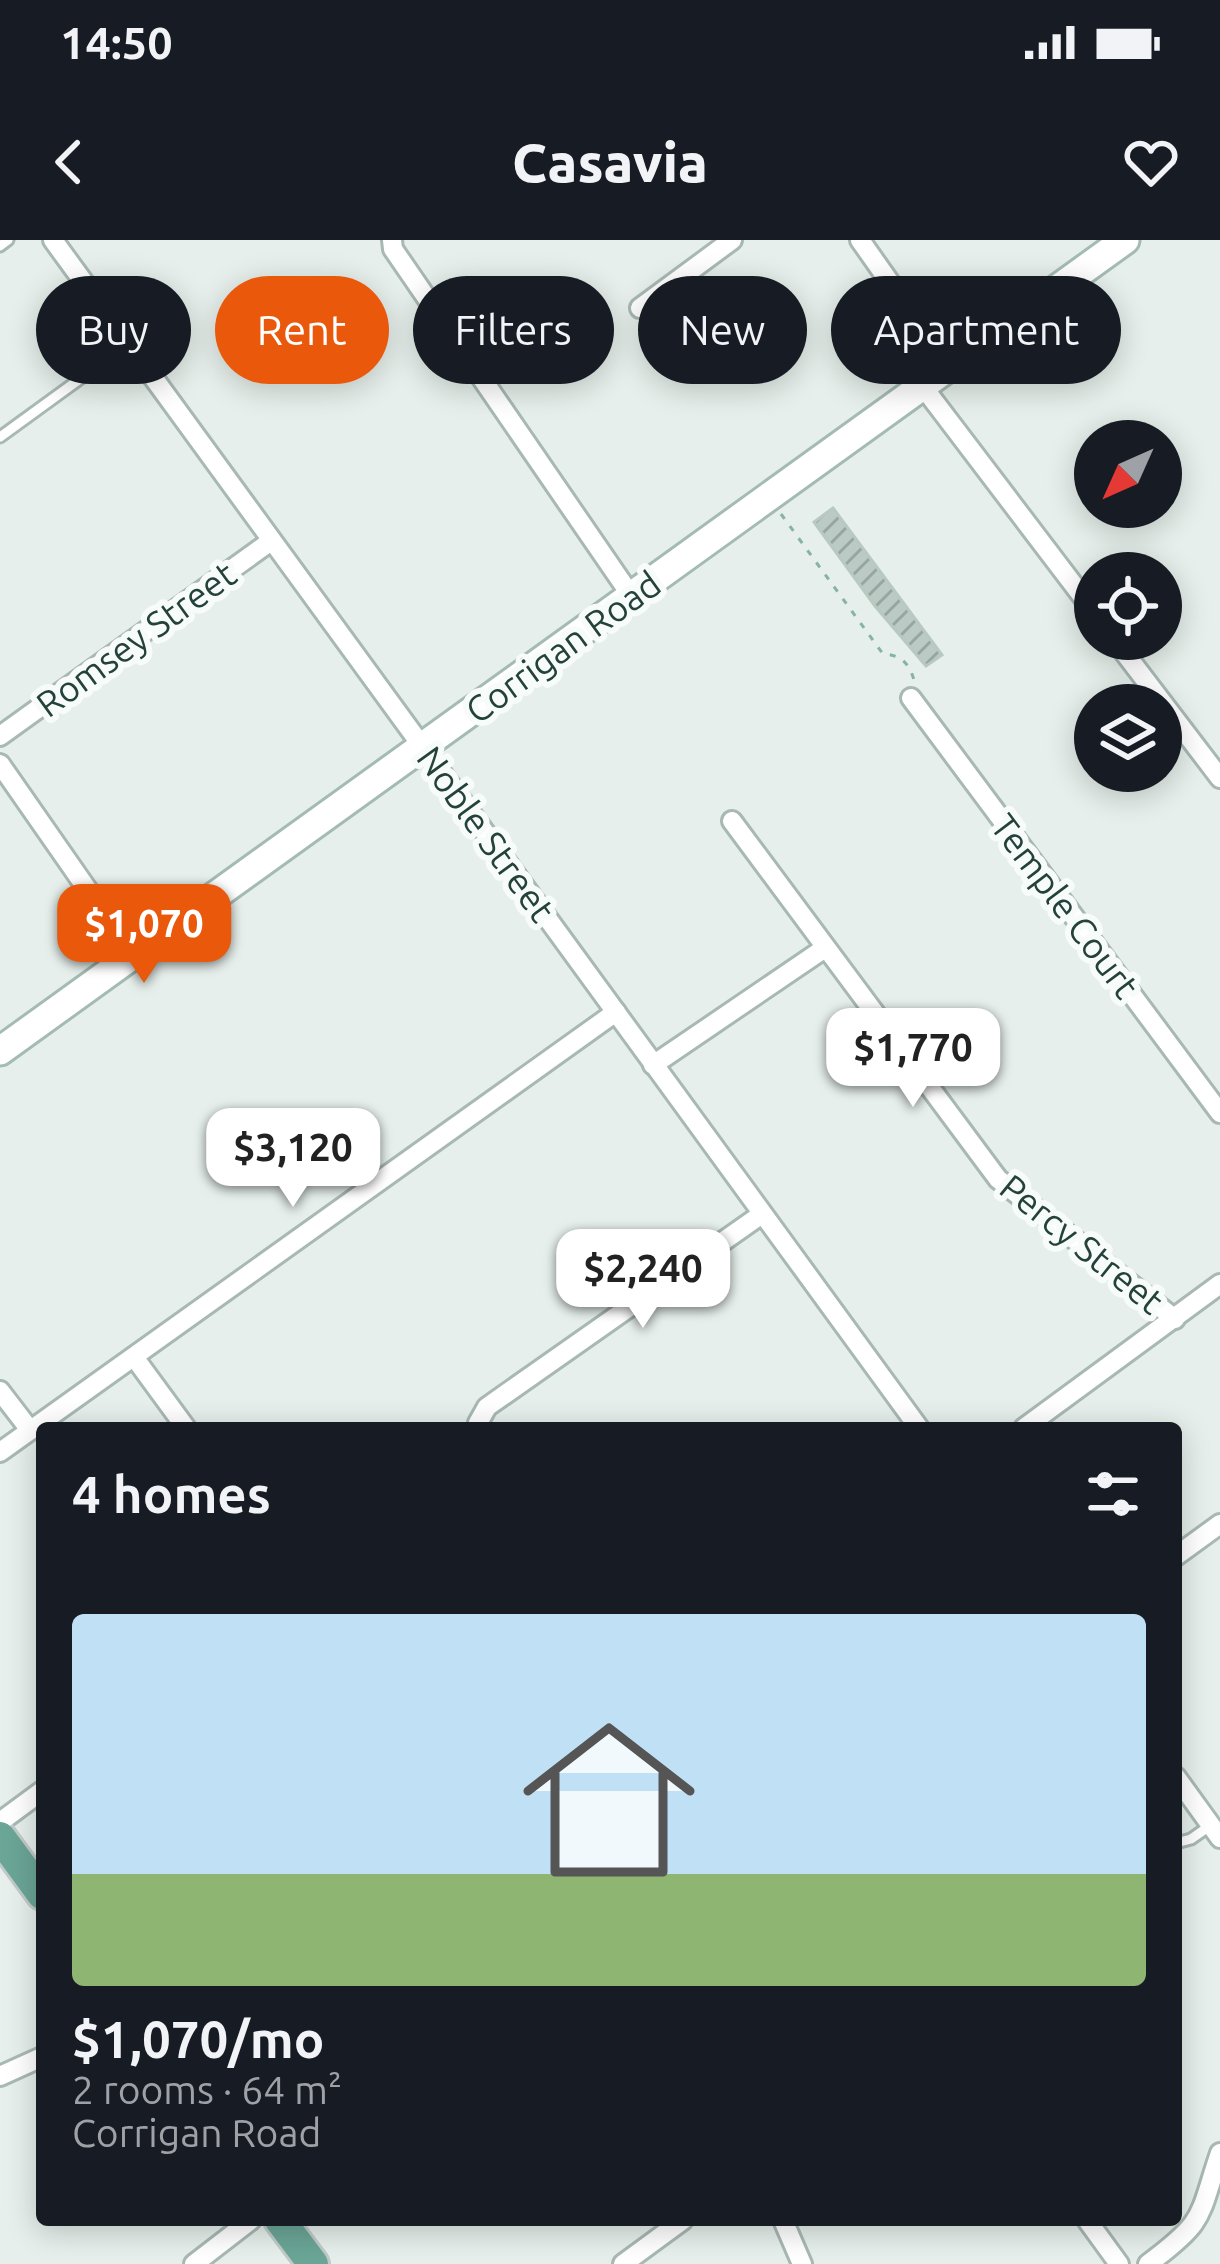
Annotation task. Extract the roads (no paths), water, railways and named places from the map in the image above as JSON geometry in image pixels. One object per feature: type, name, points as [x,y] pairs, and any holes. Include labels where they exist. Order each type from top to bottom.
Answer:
[{"type":"main road","name":"Corrigan Road","points":[[1075,276],[1124,240]]},
{"type":"main road","name":"Corrigan Road","points":[[0,1051],[929,384]]},
{"type":"main road","points":[[0,1837],[36,1886]]},
{"type":"main road","points":[[284,2226],[313,2264]]},
{"type":"street","name":"Noble Street","points":[[53,240],[79,276]]},
{"type":"street","points":[[392,240],[393,249],[632,597]]},
{"type":"street","points":[[683,276],[732,240]]},
{"type":"street","points":[[860,240],[885,276]]},
{"type":"street","name":"Noble Street","points":[[157,384],[915,1422]]},
{"type":"street","points":[[924,388],[1074,585]]},
{"type":"street","name":"Romsey Street","points":[[0,736],[271,541]]},
{"type":"street","points":[[1130,660],[1220,776]]},
{"type":"street","name":"Temple Court","points":[[911,698],[1220,1113]]},
{"type":"street","points":[[0,764],[133,955]]},
{"type":"street","name":"Percy Street","points":[[733,821],[998,1179],[1175,1319]]},
{"type":"street","points":[[652,1065],[825,948]]},
{"type":"street","points":[[41,1422],[616,1012]]},
{"type":"street","points":[[479,1422],[487,1407],[762,1214]]},
{"type":"street","points":[[1032,1422],[1220,1284]]},
{"type":"street","points":[[134,1357],[182,1422]]},
{"type":"street","points":[[0,1390],[30,1430]]},
{"type":"street","points":[[0,1452],[36,1426]]},
{"type":"street","points":[[1182,1552],[1220,1525]]},
{"type":"street","points":[[1182,1785],[1215,1832]]},
{"type":"street","points":[[0,1822],[36,1795]]},
{"type":"street","points":[[0,2076],[36,2060]]},
{"type":"street","points":[[1148,2264],[1184,2237],[1203,2212],[1220,2153]]},
{"type":"street","points":[[194,2264],[242,2226]]},
{"type":"street","points":[[623,2264],[675,2226]]},
{"type":"street","points":[[786,2226],[802,2264]]},
{"type":"street","points":[[1092,2226],[1119,2264]]},
{"type":"lane","points":[[0,246],[8,240]]},
{"type":"lane","points":[[0,437],[73,384]]},
{"type":"lane","points":[[1182,1841],[1215,1832]]}]
